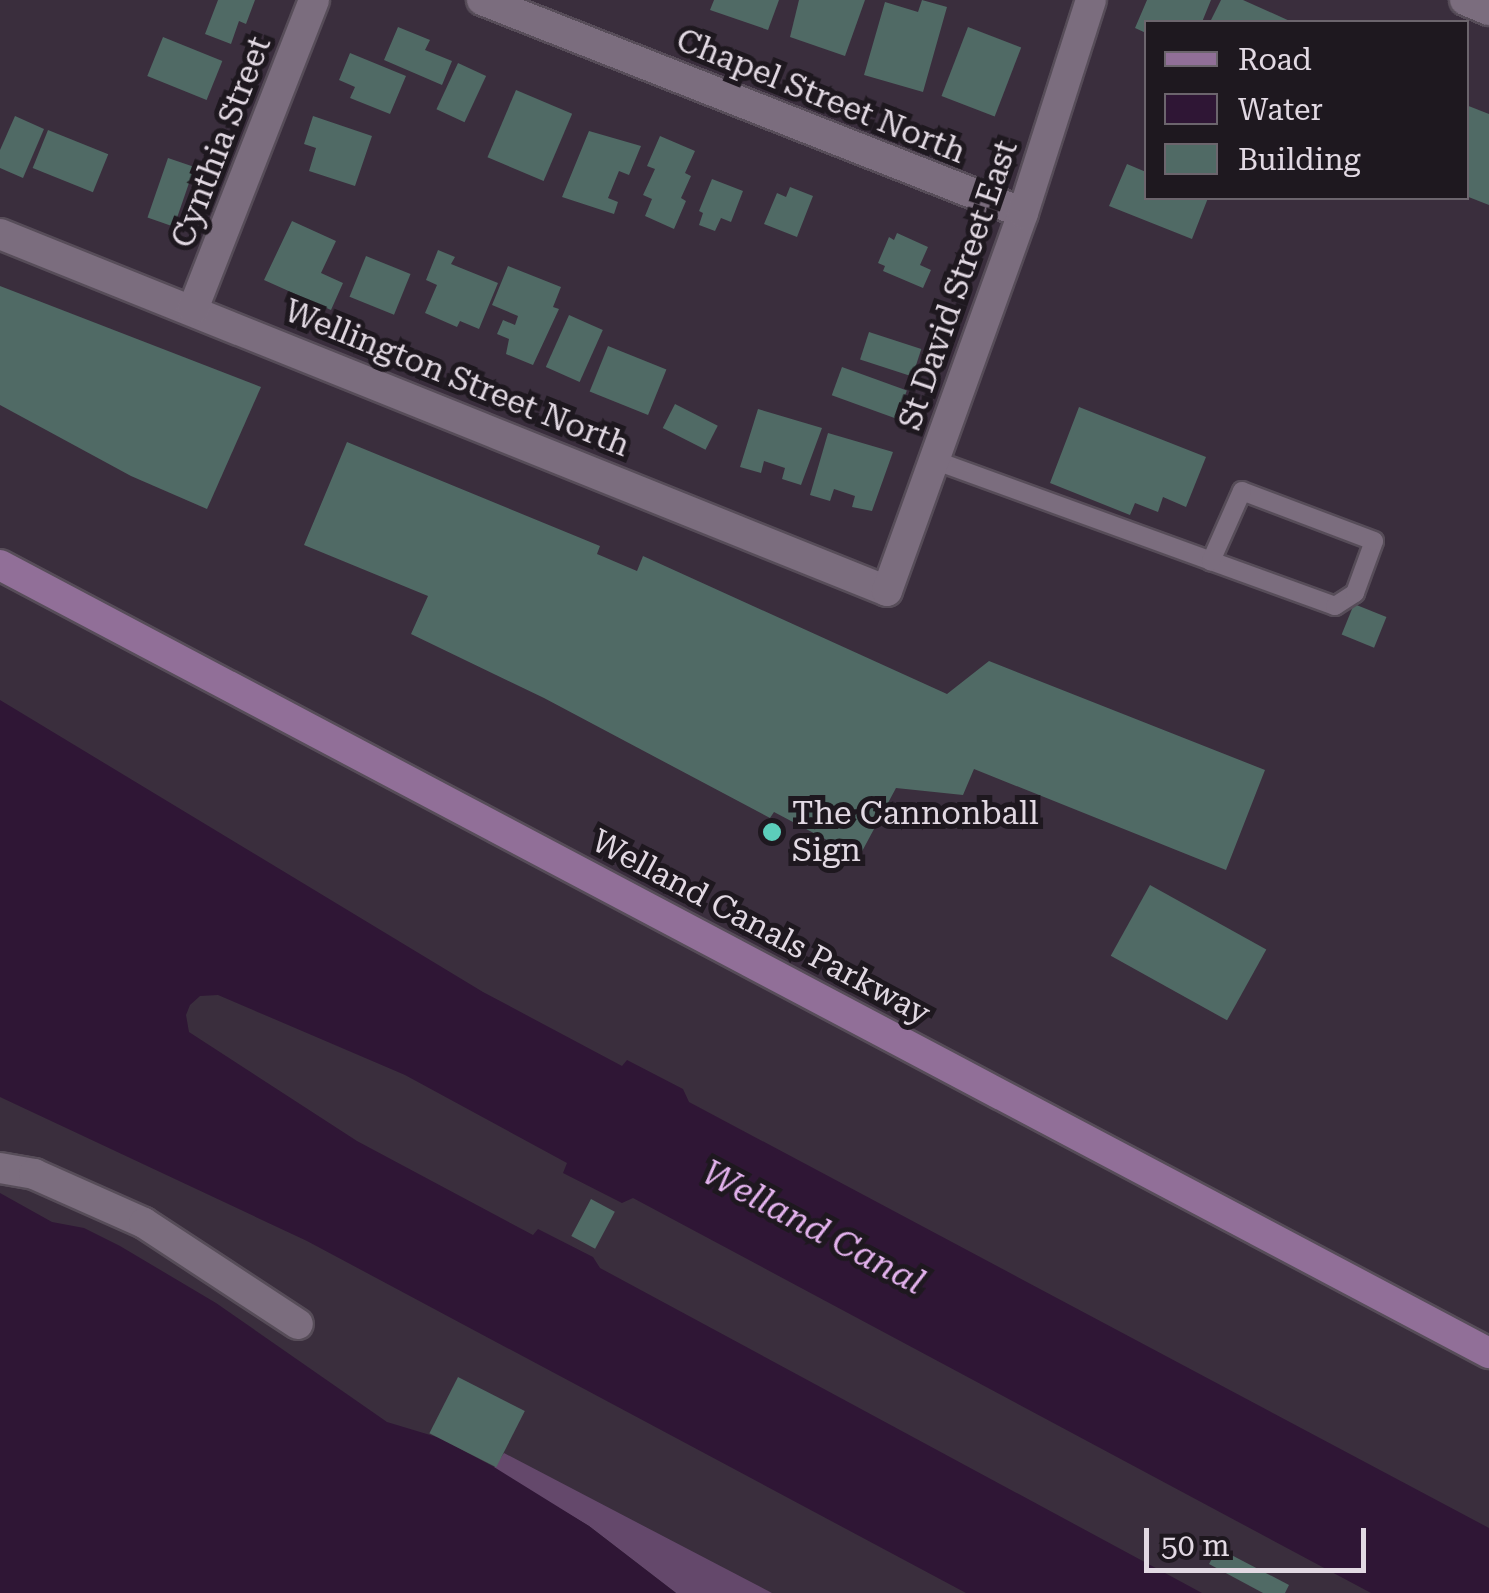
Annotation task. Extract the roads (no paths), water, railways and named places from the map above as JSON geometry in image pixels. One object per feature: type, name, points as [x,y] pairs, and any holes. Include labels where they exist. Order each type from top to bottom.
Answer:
[{"type":"street","name":"Cynthia Street","points":[[194,308],[314,0]]},
{"type":"street","name":"Chapel Street North","points":[[482,0],[1022,213]]},
{"type":"street","name":"St David Street East","points":[[887,592],[1022,213],[1091,0]]},
{"type":"street","points":[[1465,0],[1489,10]]},
{"type":"street","name":"Wellington Street North","points":[[0,234],[194,308],[887,592]]},
{"type":"street","name":"Welland Canals Parkway","points":[[0,565],[1489,1353]]},
{"type":"street","points":[[0,1168],[34,1174],[144,1223],[298,1324]]},
{"type":"lane","points":[[934,460],[1211,561],[1335,606],[1355,593],[1374,541],[1242,491],[1211,561]]},
{"type":"water","name":"Welland Canal","points":[[0,700],[483,992],[622,1066],[627,1060],[683,1089],[689,1102],[1489,1528],[1489,1593],[1371,1593],[633,1198],[622,1203],[563,1173],[567,1163],[405,1075],[218,995],[200,996],[190,1005],[186,1015],[189,1032],[357,1141],[533,1235],[538,1229],[593,1257],[600,1268],[1202,1593],[966,1593],[307,1241],[0,1097]]},
{"type":"water","points":[[0,1193],[52,1222],[84,1228],[120,1246],[216,1303],[387,1422],[440,1438],[494,1467],[589,1526],[676,1593],[0,1593]]},
{"type":"place","name":"The Cannonball Sign","points":[[772,832]]}]
